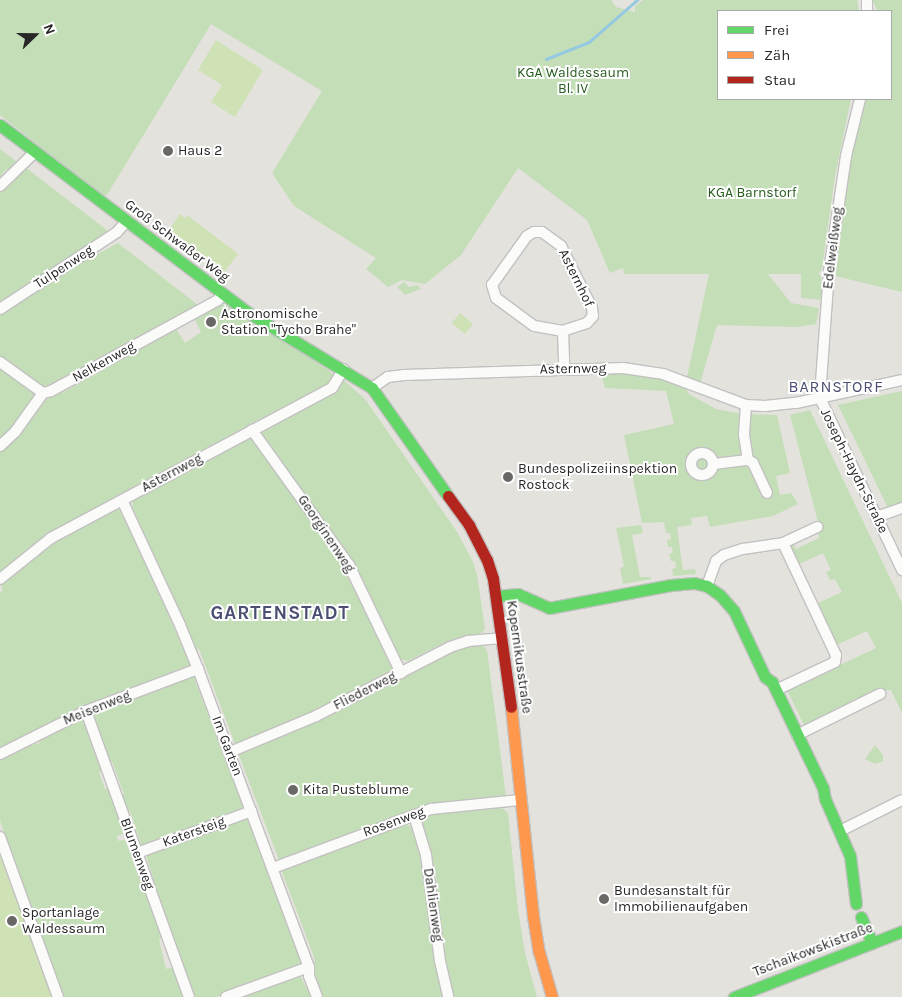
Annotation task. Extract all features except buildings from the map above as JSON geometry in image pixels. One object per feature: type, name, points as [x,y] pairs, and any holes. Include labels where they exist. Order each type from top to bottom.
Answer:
[{"type":"street","name":"Edelweißweg","points":[[820,398],[829,272],[845,166],[860,100]]},
{"type":"street","name":"Groß Schwaßer Weg","points":[[0,125],[222,295],[272,328],[344,370]]},
{"type":"street","points":[[0,186],[35,152]]},
{"type":"street","name":"Tulpenweg","points":[[0,309],[117,232],[126,222]]},
{"type":"street","name":"Asternhof","points":[[534,232],[542,232],[561,246],[592,308],[593,316],[587,323],[563,332],[534,326],[496,298],[492,291],[492,284],[527,236],[534,232]]},
{"type":"street","name":"Nelkenweg","points":[[43,393],[200,310],[218,300],[222,295]]},
{"type":"street","points":[[563,332],[564,368]]},
{"type":"street","points":[[0,362],[43,393],[29,415],[0,446]]},
{"type":"street","name":"Asternweg","points":[[372,388],[388,377],[404,375],[564,368],[638,370],[663,374],[746,405]]},
{"type":"street","name":"Kopernikusstraße","points":[[344,370],[372,388],[473,532],[487,560],[496,596],[514,728],[533,916],[539,952],[552,997]]},
{"type":"street","name":"Asternweg","points":[[0,579],[51,538],[332,388],[344,370]]},
{"type":"street","points":[[748,460],[744,435],[746,405],[765,406],[820,398],[902,380]]},
{"type":"street","name":"Joseph-Haydn-Straße","points":[[820,398],[902,570]]},
{"type":"street","name":"Georginenweg","points":[[252,430],[349,565],[401,672]]},
{"type":"street","points":[[714,464],[748,460],[753,463],[768,493]]},
{"type":"street","name":"Im Garten","points":[[122,500],[180,625],[198,669],[309,967],[317,997]]},
{"type":"street","points":[[876,516],[902,508]]},
{"type":"street","points":[[707,586],[716,561],[724,555],[743,549],[783,544],[816,527]]},
{"type":"street","points":[[776,690],[835,662],[836,655],[783,544]]},
{"type":"street","points":[[496,596],[518,594],[549,608],[671,585],[694,583],[707,586],[720,594],[734,611],[765,677],[772,682],[822,788],[850,856],[856,904]]},
{"type":"street","name":"Fliederweg","points":[[230,752],[316,716],[450,647],[468,641],[501,638]]},
{"type":"street","name":"Meisenweg","points":[[0,754],[86,711],[198,669]]},
{"type":"street","points":[[797,734],[880,694]]},
{"type":"street","name":"Blumenweg","points":[[86,711],[188,997]]},
{"type":"street","name":"Rosenweg","points":[[273,868],[414,814],[450,805],[520,800]]},
{"type":"street","points":[[840,831],[902,800]]},
{"type":"street","name":"Katersteig","points":[[137,853],[252,811]]},
{"type":"street","name":"Dahlienweg","points":[[414,814],[428,864],[440,961],[448,997]]},
{"type":"street","points":[[0,837],[58,997]]},
{"type":"street","points":[[862,917],[872,943]]},
{"type":"street","name":"Tschaikowskistraße","points":[[734,997],[902,931]]},
{"type":"street","points":[[226,997],[309,967]]},
{"type":"green space","points":[[0,0],[611,0],[616,7],[635,12],[635,6],[643,0],[857,0],[859,10],[717,10],[717,100],[851,100],[835,176],[822,269],[819,273],[824,285],[823,300],[801,298],[801,274],[768,274],[791,303],[819,308],[816,324],[797,327],[717,325],[700,384],[687,377],[709,274],[624,274],[623,268],[610,273],[587,220],[518,168],[461,255],[425,284],[402,280],[388,287],[366,269],[376,258],[294,206],[272,173],[322,91],[211,24],[107,195],[103,196],[0,115]]},
{"type":"green space","points":[[872,0],[902,0],[902,292],[835,276],[851,161],[866,100],[892,100],[892,10],[877,10]]},
{"type":"green space","points":[[216,40],[263,70],[235,117],[211,102],[222,85],[198,70]]},
{"type":"green space","points":[[0,149],[16,161],[16,165],[4,171],[0,179]]},
{"type":"green space","points":[[25,167],[108,231],[0,304],[0,188]]},
{"type":"green space","points":[[180,214],[185,218],[187,215],[238,254],[222,275],[171,236],[173,233],[169,230]]},
{"type":"green space","points":[[118,243],[198,305],[52,385],[42,386],[0,356],[0,314],[89,255],[92,257]]},
{"type":"green space","points":[[404,282],[409,287],[417,285],[421,289],[405,295],[397,287]]},
{"type":"green space","points":[[224,304],[327,369],[334,375],[335,379],[330,384],[254,422],[48,534],[0,572],[0,450],[36,414],[50,394],[60,389],[62,393],[176,329],[185,343],[201,332],[194,318]]},
{"type":"green space","points":[[460,313],[473,324],[465,334],[452,323]]},
{"type":"green space","points":[[0,367],[35,395],[0,446]]},
{"type":"green space","points":[[607,371],[655,377],[685,387],[689,394],[716,409],[741,414],[777,415],[790,473],[776,476],[780,495],[791,493],[798,504],[773,516],[710,527],[707,516],[691,518],[692,525],[677,527],[683,570],[695,569],[696,574],[673,576],[672,569],[676,568],[675,561],[671,561],[669,554],[673,553],[672,547],[668,547],[667,540],[671,539],[670,533],[666,533],[664,523],[667,522],[642,523],[624,435],[674,424],[666,391],[605,388],[602,377]]},
{"type":"green space","points":[[342,379],[365,399],[457,532],[473,562],[477,575],[485,629],[480,634],[448,641],[408,661],[400,659],[333,533],[260,434],[330,395]]},
{"type":"green space","points":[[902,391],[902,503],[888,508],[838,405]]},
{"type":"green space","points":[[810,410],[902,603],[902,713],[891,690],[877,691],[805,727],[787,690],[876,648],[867,631],[836,645],[816,604],[842,592],[835,579],[830,580],[826,572],[831,570],[823,553],[797,565],[791,553],[793,543],[796,549],[819,538],[817,518],[790,415]]},
{"type":"green space","points":[[251,437],[340,562],[393,667],[390,675],[321,711],[235,744],[199,649],[196,649],[132,509],[133,500]]},
{"type":"green space","points":[[118,507],[152,576],[191,667],[0,750],[0,592],[3,591],[1,585],[55,543]]},
{"type":"green space","points":[[641,525],[643,533],[632,535],[640,577],[651,577],[651,579],[623,584],[620,568],[624,566],[616,528]]},
{"type":"green space","points":[[480,644],[487,650],[506,797],[435,803],[279,860],[238,753],[336,712],[457,649]]},
{"type":"green space","points":[[193,675],[245,812],[143,850],[130,811],[125,813],[119,796],[124,794],[112,762],[107,763],[90,714]]},
{"type":"green space","points":[[85,716],[104,770],[99,772],[105,789],[111,787],[127,832],[117,836],[118,841],[128,839],[162,937],[159,940],[166,969],[176,967],[186,997],[64,997],[5,835],[0,820],[0,757],[28,741],[32,745],[40,743],[38,737]]},
{"type":"green space","points":[[875,745],[883,755],[883,761],[875,764],[865,759]]},
{"type":"green space","points":[[500,806],[508,813],[518,910],[525,953],[537,997],[453,997],[441,932],[436,876],[422,825],[426,817],[444,812]]},
{"type":"green space","points":[[247,817],[302,965],[217,997],[191,997],[150,884],[153,878],[145,852]]},
{"type":"green space","points":[[405,823],[411,827],[421,855],[433,950],[443,997],[323,997],[315,973],[314,957],[281,869]]},
{"type":"green space","name":"Sportanlage Waldessaum","points":[[0,855],[48,986],[52,997],[0,997]]},
{"type":"green space","points":[[301,977],[311,997],[240,997]]},
{"type":"waterway","points":[[546,59],[589,42],[637,0]]},
{"type":"traffic: fast","points":[[0,125],[249,313],[372,388],[448,496]]},
{"type":"traffic: fast","points":[[496,596],[518,594],[549,608],[671,585],[694,583],[707,586],[720,595],[734,611],[765,677],[772,682],[823,788],[825,799],[850,856],[856,904]]},
{"type":"traffic: fast","points":[[861,917],[872,943]]},
{"type":"traffic: fast","points":[[734,997],[902,931]]},
{"type":"traffic: slow","points":[[511,707],[533,916],[539,952],[552,997]]},
{"type":"traffic: jam","points":[[448,496],[469,525],[487,560],[493,579],[511,707]]},
{"type":"place","name":"Haus 2","points":[[168,151]]},
{"type":"place","name":"Astronomische Station \"Tycho Brahe\"","points":[[211,322]]},
{"type":"place","name":"Bundespolizeiinspektion Rostock","points":[[508,477]]},
{"type":"place","name":"Kita Pusteblume","points":[[293,790]]},
{"type":"place","name":"Bundesanstalt für Immobilienaufgaben","points":[[604,899]]},
{"type":"place","name":"Sportanlage Waldessaum","points":[[12,921]]},
{"type":"district","name":"BARNSTORF","points":[[836,387]]},
{"type":"district","name":"GARTENSTADT","points":[[280,614]]},
{"type":"park label","name":"KGA Waldessaum Bl. IV","points":[[573,82]]},
{"type":"park label","name":"KGA Barnstorf","points":[[752,193]]}]
